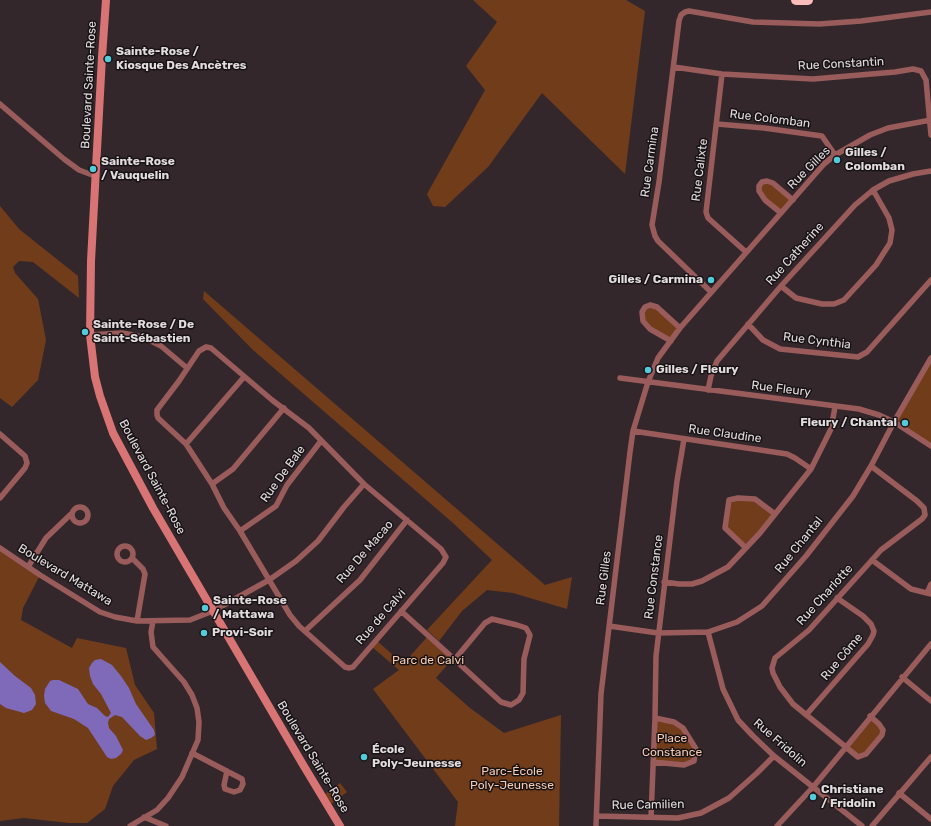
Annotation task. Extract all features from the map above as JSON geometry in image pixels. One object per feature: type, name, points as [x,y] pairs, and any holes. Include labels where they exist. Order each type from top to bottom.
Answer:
[{"type":"highway","points":[[796,0],[808,0]]},
{"type":"street","name":"Boulevard Sainte-Rose","points":[[106,0],[91,261],[90,335],[98,390],[113,433],[153,508],[340,826]]},
{"type":"street","name":"Rue Carmina","points":[[711,292],[658,241],[654,236],[652,225],[680,18],[683,13],[689,11],[753,22],[812,24],[851,22],[931,12]]},
{"type":"street","name":"Rue Constantin","points":[[674,67],[722,74],[813,79],[913,69],[921,72],[926,80],[931,135]]},
{"type":"street","name":"Rue Calixte","points":[[722,74],[706,212],[708,218],[746,252]]},
{"type":"street","points":[[0,104],[64,159],[79,170],[95,176]]},
{"type":"street","name":"Rue Gilles","points":[[596,826],[601,694],[633,431],[648,382],[658,358],[680,328],[824,164],[835,155],[870,135],[930,120]]},
{"type":"street","name":"Rue Colomban","points":[[717,124],[764,128],[822,136],[835,155]]},
{"type":"street","name":"Rue Catherine","points":[[708,390],[716,361],[781,286],[855,205],[873,190],[889,181],[913,174],[931,171]]},
{"type":"street","name":"Rue Gilles","points":[[781,213],[765,200],[759,191],[759,186],[762,182],[773,182],[793,200]]},
{"type":"street","points":[[781,286],[796,298],[822,304],[834,304],[844,300],[876,265],[890,243],[892,230],[889,218],[873,190]]},
{"type":"street","name":"Rue Cynthia","points":[[748,324],[763,340],[780,349],[858,357],[868,352],[931,280]]},
{"type":"street","points":[[671,341],[650,329],[643,321],[642,312],[645,307],[650,305],[658,307],[680,328]]},
{"type":"street","points":[[90,335],[122,333],[143,337],[161,346],[187,368]]},
{"type":"street","name":"Rue de Calvi","points":[[206,347],[211,348],[244,377],[309,428],[364,484],[441,549],[446,557],[443,563],[353,667],[345,667],[305,631],[290,615],[240,531],[224,508],[212,484],[186,444],[158,418],[157,410],[187,368],[199,351],[206,347]]},
{"type":"street","name":"Rue Chantal","points":[[609,626],[658,633],[708,632],[737,622],[762,606],[806,556],[853,496],[931,358]]},
{"type":"street","points":[[186,444],[244,377]]},
{"type":"street","name":"Rue Fleury","points":[[620,378],[858,409],[879,415],[894,422],[931,446]]},
{"type":"street","points":[[664,582],[692,584],[702,581],[728,567],[760,533],[811,469],[831,429],[835,407]]},
{"type":"street","points":[[212,484],[234,469],[284,408]]},
{"type":"street","name":"Rue Claudine","points":[[633,431],[787,454],[811,469]]},
{"type":"street","points":[[0,434],[25,456],[27,463],[25,468],[0,498]]},
{"type":"street","name":"Rue Constance","points":[[651,817],[658,633],[677,481],[684,439]]},
{"type":"street","name":"Rue De Bale","points":[[240,531],[276,506],[287,485],[321,441]]},
{"type":"street","name":"Rue Charlotte","points":[[870,716],[883,730],[882,734],[866,754],[858,757],[845,748],[793,704],[780,687],[772,668],[776,658],[809,630],[881,550],[922,519],[925,515],[924,508],[917,501],[871,466]]},
{"type":"street","name":"Boulevard Mattawa","points":[[0,548],[100,612],[137,621],[190,620],[213,611],[269,580],[296,561],[318,542],[344,507],[364,484]]},
{"type":"street","points":[[746,548],[725,528],[729,500],[738,498],[754,499],[775,514]]},
{"type":"street","points":[[28,567],[46,538],[71,514]]},
{"type":"street","name":"Rue De Macao","points":[[305,631],[360,580],[407,520]]},
{"type":"street","points":[[132,558],[143,569],[145,574],[137,621]]},
{"type":"street","points":[[872,560],[911,590],[929,594],[931,584]]},
{"type":"street","name":"Rue Côme","points":[[806,715],[868,644],[873,635],[874,631],[871,624],[863,616],[837,598]]},
{"type":"street","points":[[401,611],[502,702],[511,705],[519,700],[523,693],[524,659],[530,635],[526,628],[492,619],[485,623],[455,659]]},
{"type":"street","points":[[130,826],[157,810],[168,798],[182,777],[198,740],[199,722],[197,708],[184,682],[153,647],[151,632],[153,621]]},
{"type":"street","name":"Rue Fridolin","points":[[708,632],[723,690],[738,720],[774,756],[814,786],[862,826]]},
{"type":"street","points":[[779,825],[814,786],[902,677],[931,644]]},
{"type":"street","points":[[902,677],[931,701]]},
{"type":"street","points":[[653,762],[684,765],[694,761],[696,749],[683,728],[674,722],[655,718]]},
{"type":"street","points":[[192,753],[227,771]]},
{"type":"street","name":"Rue Camilien","points":[[597,816],[678,818],[701,814],[729,798],[774,756]]},
{"type":"street","points":[[872,826],[931,757]]},
{"type":"street","points":[[899,793],[931,819]]},
{"type":"street","points":[[144,817],[166,826]]},
{"type":"green space","points":[[473,0],[626,0],[645,11],[625,174],[542,93],[488,167],[445,207],[433,206],[427,194],[485,90],[466,66],[497,22]]},
{"type":"green space","points":[[767,181],[793,200],[781,213],[765,200],[759,186]]},
{"type":"green space","points":[[0,206],[19,229],[78,276],[79,298],[33,262],[19,261],[13,267],[15,273],[38,299],[46,340],[38,380],[12,407],[0,398]]},
{"type":"green space","points":[[204,291],[545,585],[572,577],[567,609],[513,593],[487,590],[462,611],[439,641],[427,630],[492,560],[453,523],[253,350],[203,299]]},
{"type":"green space","points":[[650,305],[680,328],[671,341],[643,321],[645,307]]},
{"type":"green space","points":[[931,358],[931,446],[894,422]]},
{"type":"green space","points":[[755,499],[775,514],[746,548],[725,528],[729,500]]},
{"type":"green space","points":[[0,548],[40,575],[23,608],[21,620],[72,648],[77,638],[126,648],[135,685],[154,713],[157,749],[134,760],[113,786],[105,809],[87,823],[69,823],[24,818],[0,821]]},
{"type":"green space","name":"Parc-École Poly-Jeunesse","points":[[428,636],[453,658],[436,678],[470,708],[504,733],[561,715],[559,826],[455,826],[458,802],[373,689],[399,670],[371,646],[376,640],[403,664]]},
{"type":"green space","points":[[870,716],[883,730],[866,754],[858,757],[845,748]]},
{"type":"green space","name":"Place Constance","points":[[655,718],[683,728],[696,749],[694,761],[684,765],[653,762]]},
{"type":"green space","points":[[340,783],[347,792],[331,804],[325,794]]},
{"type":"shaded area","points":[[101,659],[112,665],[121,676],[129,688],[136,704],[154,730],[155,735],[146,740],[140,736],[122,717],[115,715],[109,719],[109,728],[116,736],[123,750],[116,758],[111,759],[107,757],[88,728],[74,719],[51,711],[45,703],[44,696],[45,689],[50,681],[59,680],[78,689],[88,704],[97,708],[108,717],[111,713],[101,694],[93,684],[89,668],[95,660]]},
{"type":"shaded area","points":[[0,662],[31,688],[35,695],[36,704],[32,710],[24,713],[6,708],[0,704]]},
{"type":"place","name":"Sainte-Rose / Kiosque Des Ancètres","points":[[108,59]]},
{"type":"place","name":"Gilles / Colomban","points":[[837,160]]},
{"type":"place","name":"Sainte-Rose / Vauquelin","points":[[93,169]]},
{"type":"place","name":"Gilles / Carmina","points":[[711,280]]},
{"type":"place","name":"Sainte-Rose / De Saint-Sébastien","points":[[85,332]]},
{"type":"place","name":"Gilles / Fleury","points":[[648,370]]},
{"type":"place","name":"Fleury / Chantal","points":[[905,423]]},
{"type":"place","name":"Sainte-Rose / Mattawa","points":[[205,608]]},
{"type":"place","name":"Provi-Soir","points":[[204,633]]},
{"type":"place","name":"École Poly-Jeunesse","points":[[364,757]]},
{"type":"place","name":"Christiane / Fridolin","points":[[813,797]]},
{"type":"park label","name":"Parc de Calvi","points":[[428,661]]}]
